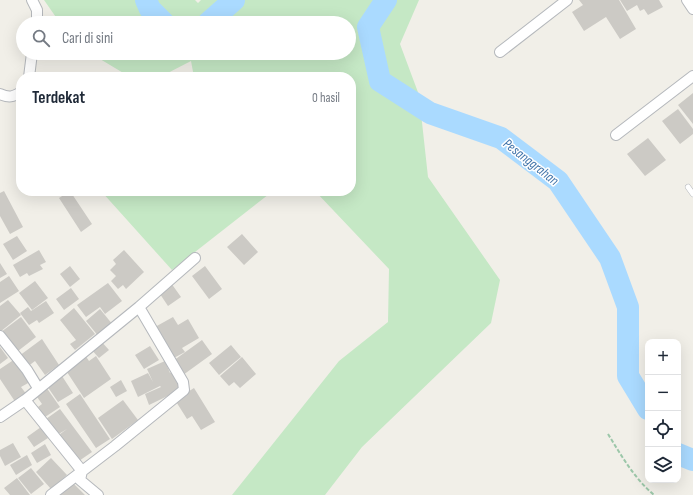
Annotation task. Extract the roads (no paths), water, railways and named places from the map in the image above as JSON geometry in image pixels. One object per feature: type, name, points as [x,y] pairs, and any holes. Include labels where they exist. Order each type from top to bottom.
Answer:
[{"type":"street","points":[[32,0],[37,10],[37,16]]},
{"type":"street","points":[[500,52],[567,0]]},
{"type":"street","points":[[687,0],[693,9]]},
{"type":"street","points":[[29,72],[31,60]]},
{"type":"street","points":[[616,135],[693,76]]},
{"type":"street","points":[[0,94],[7,97],[16,96]]},
{"type":"street","points":[[0,417],[25,400],[139,307],[195,258]]},
{"type":"street","points":[[51,495],[184,390],[183,382],[139,307]]},
{"type":"street","points":[[0,336],[27,370],[38,388]]},
{"type":"street","points":[[25,400],[82,471]]},
{"type":"street","points":[[82,471],[80,480],[98,495]]},
{"type":"lane","points":[[688,187],[693,194]]},
{"type":"waterway","name":"Pesanggrahan","points":[[146,0],[150,9],[157,16]]},
{"type":"waterway","name":"Pesanggrahan","points":[[216,16],[234,0]]},
{"type":"waterway","name":"Pesanggrahan","points":[[386,0],[368,27],[380,81],[430,113],[501,138],[558,181],[610,258],[628,307],[628,376],[645,404]]},
{"type":"waterway","name":"Pesanggrahan","points":[[681,455],[693,460]]}]
